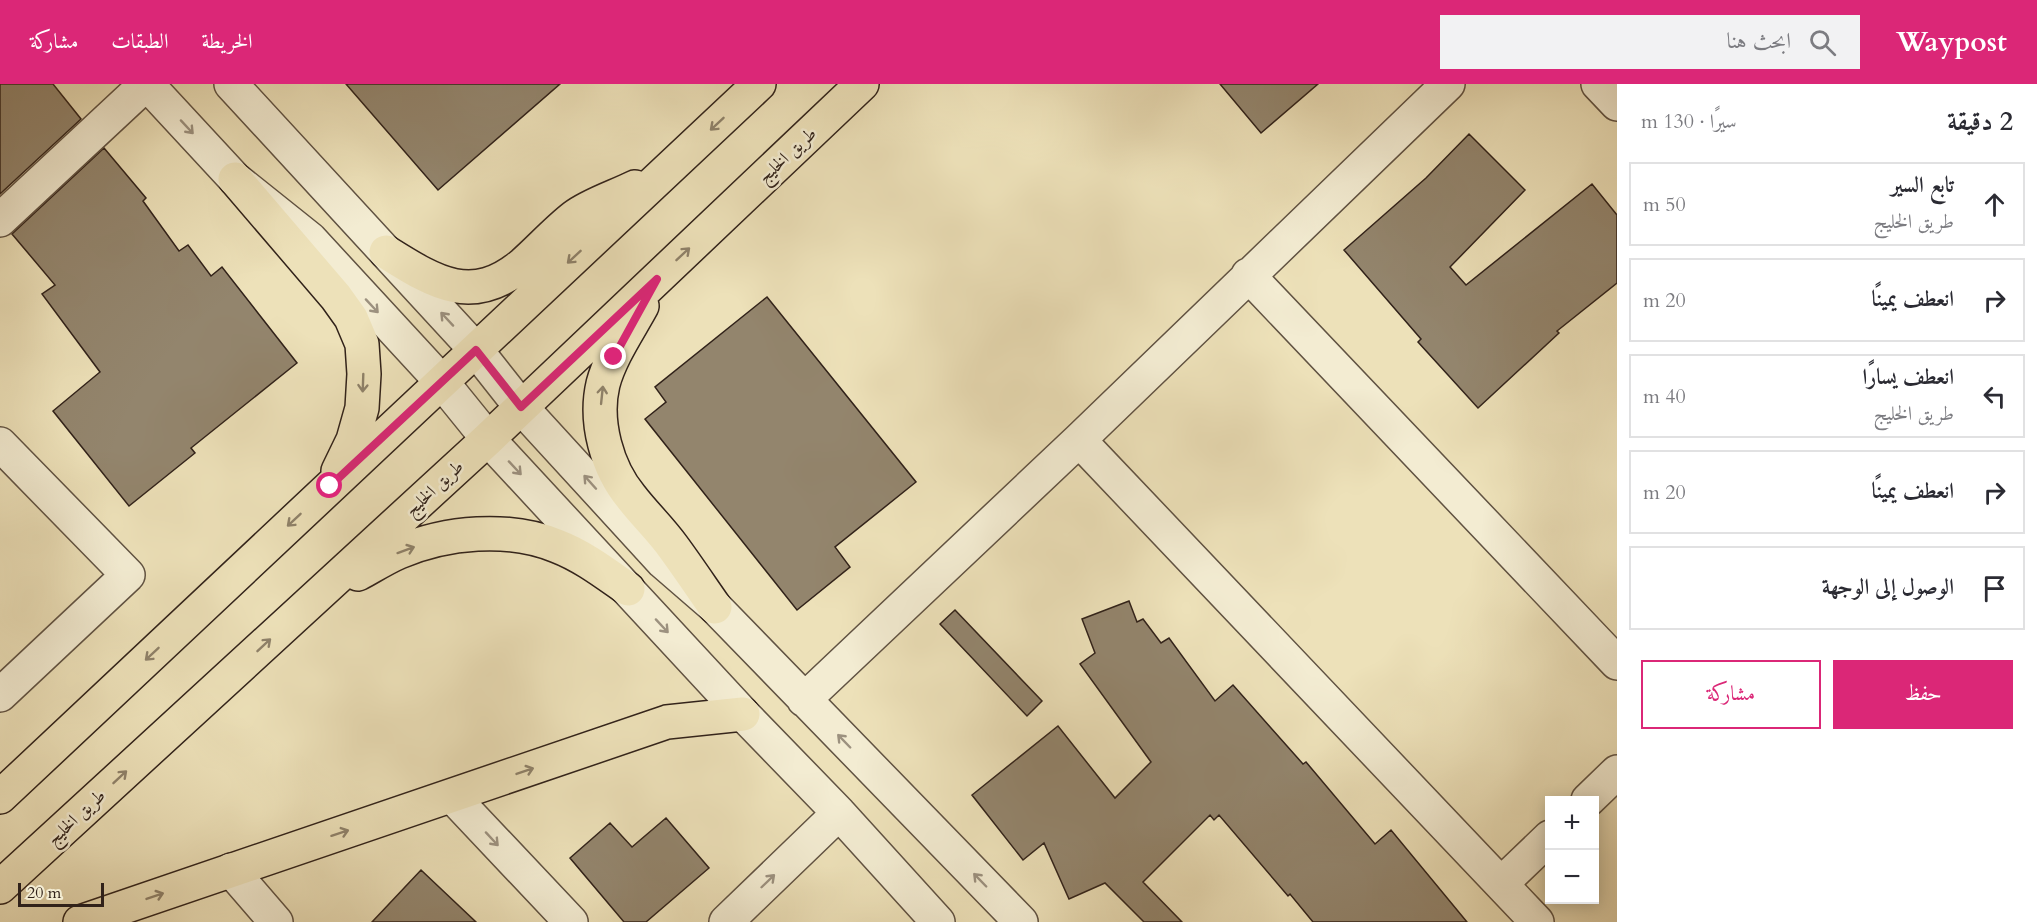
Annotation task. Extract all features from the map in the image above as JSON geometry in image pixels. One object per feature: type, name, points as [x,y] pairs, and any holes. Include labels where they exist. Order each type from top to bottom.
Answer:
[{"type":"main road","points":[[0,797],[759,84]]},
{"type":"main road","name":"طريق الخليج","points":[[0,887],[488,439],[862,84]]},
{"type":"main road","points":[[386,252],[424,276],[447,285],[468,287],[488,285],[512,273],[575,216],[667,171]]},
{"type":"main road","points":[[235,179],[336,297],[351,318],[362,344],[364,374],[362,408],[353,441],[330,486]]},
{"type":"main road","points":[[657,279],[614,357],[603,384],[601,411],[603,437],[614,470],[629,495],[672,545],[715,608]]},
{"type":"main road","points":[[316,596],[398,552],[440,538],[481,534],[518,536],[556,545],[588,561],[628,589]]},
{"type":"main road","points":[[80,922],[667,722],[743,714]]},
{"type":"street","points":[[0,220],[146,84],[235,179],[310,238],[441,381],[488,439],[743,714],[839,813],[938,922]]},
{"type":"street","points":[[231,84],[476,350],[521,407],[663,562],[715,608],[1021,922]]},
{"type":"street","points":[[804,700],[1079,440],[1448,84]]},
{"type":"street","points":[[1598,84],[1617,104]]},
{"type":"street","points":[[1248,275],[1617,663]]},
{"type":"street","points":[[1079,440],[1537,922]]},
{"type":"street","points":[[0,444],[128,575],[0,695]]},
{"type":"street","points":[[1593,796],[1617,772]]},
{"type":"street","points":[[452,796],[571,922]]},
{"type":"street","points":[[726,922],[839,813]]},
{"type":"street","points":[[1501,884],[1545,842]]},
{"type":"street","points":[[231,870],[276,922]]},
{"type":"building","points":[[0,84],[53,84],[81,119],[0,194]]},
{"type":"building","points":[[346,84],[560,84],[438,190]]},
{"type":"building","points":[[1220,84],[1318,84],[1261,133]]},
{"type":"building","points":[[1469,134],[1525,190],[1450,267],[1466,285],[1592,184],[1617,215],[1617,283],[1557,331],[1559,333],[1478,408],[1418,342],[1421,339],[1344,250],[1426,178]]},
{"type":"building","points":[[104,148],[146,198],[143,201],[179,251],[188,245],[211,276],[222,267],[297,363],[191,448],[195,453],[129,506],[53,411],[100,372],[42,294],[55,285],[12,234]]},
{"type":"building","points":[[767,297],[916,482],[835,547],[850,567],[797,610],[645,419],[666,402],[655,387]]},
{"type":"building","points":[[1129,601],[1137,622],[1143,619],[1161,643],[1169,638],[1215,701],[1233,685],[1303,764],[1306,762],[1375,844],[1391,830],[1467,922],[1313,922],[1219,815],[1214,820],[1210,815],[1143,882],[1182,922],[1144,922],[1105,883],[1069,899],[1044,843],[1023,860],[972,795],[1058,726],[1115,798],[1151,762],[1080,664],[1095,653],[1082,619]]},
{"type":"building","points":[[955,610],[1042,701],[1027,716],[940,624]]},
{"type":"building","points":[[666,818],[709,868],[646,922],[624,922],[570,858],[610,823],[632,847]]},
{"type":"building","points":[[421,870],[476,922],[372,922]]},
{"type":"route","points":[[330,486],[476,350],[521,407],[657,279],[614,357]]}]
